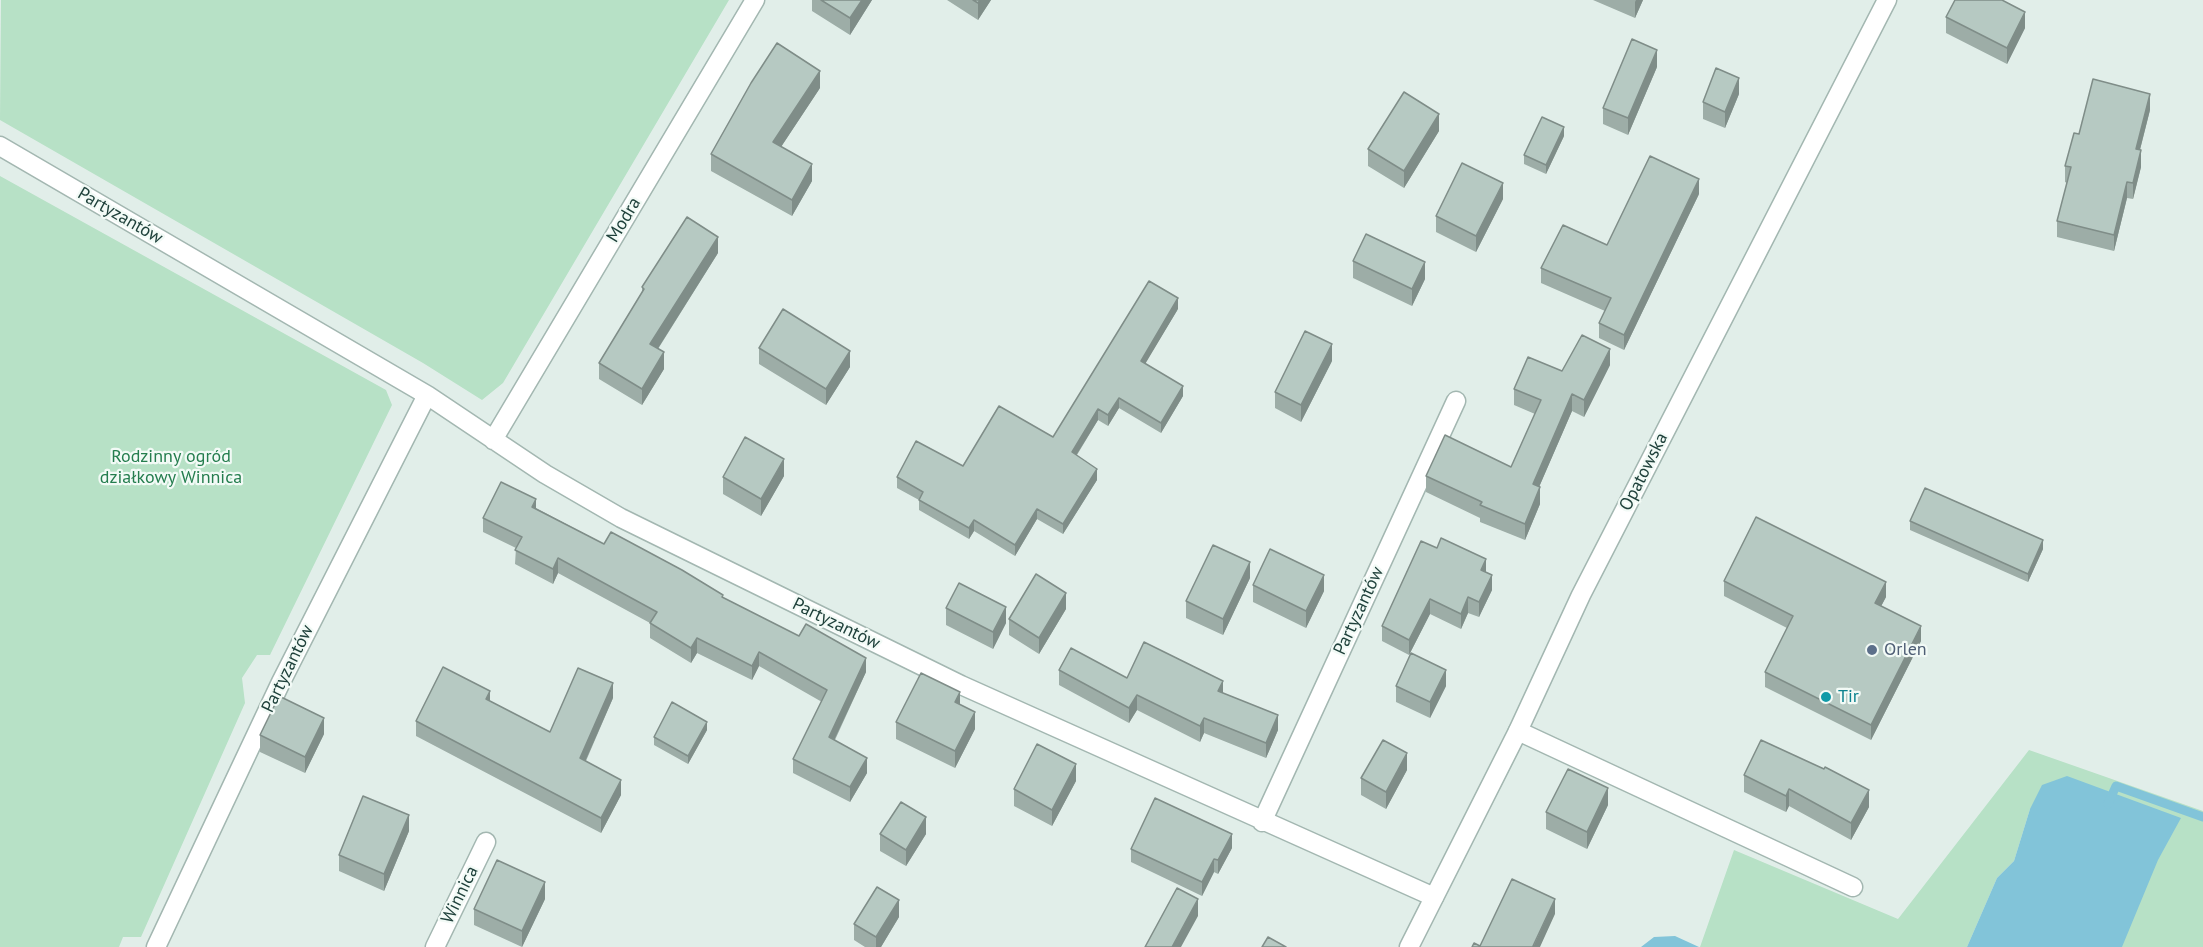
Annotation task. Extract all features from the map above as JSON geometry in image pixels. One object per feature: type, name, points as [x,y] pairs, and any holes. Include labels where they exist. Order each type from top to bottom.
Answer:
[{"type":"street","name":"Modra","points":[[493,440],[755,0]]},
{"type":"street","name":"Opatowska","points":[[1409,947],[1518,730],[1581,595],[1887,0]]},
{"type":"street","name":"Partyzantów","points":[[0,146],[427,395],[544,474],[631,523],[962,686],[1434,897]]},
{"type":"street","name":"Partyzantów","points":[[156,947],[281,682],[427,395]]},
{"type":"street","name":"Partyzantów","points":[[1262,822],[1456,401]]},
{"type":"street","points":[[1518,730],[1853,886]]},
{"type":"street","name":"Winnica","points":[[435,947],[486,843]]},
{"type":"green space","points":[[1,0],[729,0],[503,383],[482,400],[423,363],[0,120]]},
{"type":"green space","name":"Rodzinny ogród działkowy Winnica","points":[[0,176],[386,390],[392,405],[270,655],[257,655],[242,678],[245,703],[141,937],[123,937],[119,947],[0,947]]},
{"type":"green space","points":[[2029,750],[2203,811],[2203,947],[2080,947],[2030,809],[2014,861],[1997,878],[1967,947],[1700,947],[1734,850],[1898,919]]},
{"type":"water","points":[[2067,776],[2181,818],[2158,860],[2122,947],[1967,947],[1997,878],[2014,861],[2030,809],[2042,785]]},
{"type":"water","points":[[1675,936],[1699,947],[1641,947],[1654,937]]},
{"type":"building","points":[[821,0],[862,0],[850,18]]},
{"type":"building","points":[[1955,0],[2002,0],[2025,12],[2007,48],[1946,17]]},
{"type":"building","points":[[1632,39],[1657,50],[1628,118],[1603,108]]},
{"type":"building","points":[[777,43],[820,71],[773,142],[812,164],[792,200],[711,154],[751,83]]},
{"type":"building","points":[[1716,68],[1739,78],[1725,112],[1703,102]]},
{"type":"building","points":[[2093,79],[2150,94],[2136,149],[2141,150],[2133,183],[2127,182],[2114,235],[2057,221],[2071,167],[2065,166],[2074,133],[2079,134]]},
{"type":"building","points":[[1404,92],[1439,114],[1404,171],[1368,149]]},
{"type":"building","points":[[1542,117],[1564,127],[1546,165],[1524,155]]},
{"type":"building","points":[[1650,156],[1699,179],[1624,335],[1599,323],[1611,298],[1541,268],[1563,225],[1607,245]]},
{"type":"building","points":[[1462,163],[1503,183],[1476,236],[1436,216]]},
{"type":"building","points":[[687,217],[718,237],[650,344],[664,352],[642,389],[599,363],[644,289],[642,287]]},
{"type":"building","points":[[1366,234],[1425,262],[1412,289],[1353,261]]},
{"type":"building","points":[[1149,281],[1178,298],[1141,361],[1183,386],[1161,423],[1119,398],[1108,415],[1098,409],[1072,452],[1097,469],[1063,524],[1037,509],[1015,545],[974,520],[969,528],[919,500],[923,492],[897,477],[916,441],[963,466],[999,406],[1053,437]]},
{"type":"building","points":[[783,309],[850,351],[826,389],[759,348]]},
{"type":"building","points":[[1305,331],[1332,344],[1301,405],[1275,392]]},
{"type":"building","points":[[1582,335],[1610,349],[1584,400],[1572,394],[1533,484],[1540,487],[1525,524],[1480,505],[1482,502],[1426,476],[1445,435],[1511,467],[1541,400],[1514,389],[1528,357],[1562,371]]},
{"type":"building","points":[[745,437],[784,459],[761,499],[723,477]]},
{"type":"building","points":[[501,482],[536,499],[532,507],[604,544],[611,532],[682,570],[723,595],[722,597],[799,636],[806,624],[866,658],[829,737],[867,758],[850,787],[793,759],[827,690],[759,652],[752,666],[697,638],[691,648],[650,623],[657,612],[558,558],[553,569],[515,550],[522,537],[483,518]]},
{"type":"building","points":[[1925,488],[2043,540],[2028,574],[1910,521]]},
{"type":"building","points":[[1756,517],[1886,582],[1875,603],[1921,626],[1871,725],[1765,672],[1793,616],[1724,581]]},
{"type":"building","points":[[1441,538],[1486,559],[1481,570],[1492,575],[1479,602],[1468,597],[1461,614],[1430,599],[1409,640],[1382,626],[1421,541],[1437,548]]},
{"type":"building","points":[[1213,545],[1250,562],[1223,619],[1186,601]]},
{"type":"building","points":[[1270,549],[1324,575],[1306,611],[1253,585]]},
{"type":"building","points":[[1036,574],[1066,593],[1039,638],[1009,619]]},
{"type":"building","points":[[959,583],[1006,607],[993,632],[946,608]]},
{"type":"building","points":[[1144,642],[1223,681],[1218,691],[1278,715],[1266,743],[1204,718],[1200,726],[1137,695],[1129,708],[1059,670],[1071,648],[1127,678]]},
{"type":"building","points":[[1411,653],[1446,670],[1430,702],[1396,686]]},
{"type":"building","points":[[443,667],[490,691],[486,699],[550,732],[578,668],[613,683],[580,758],[621,780],[601,818],[416,721]]},
{"type":"building","points":[[921,673],[960,692],[955,702],[975,712],[955,751],[896,722]]},
{"type":"building","points":[[279,696],[324,718],[305,757],[260,735]]},
{"type":"building","points":[[672,702],[707,722],[688,756],[654,737]]},
{"type":"building","points":[[1383,740],[1407,753],[1386,792],[1361,778]]},
{"type":"building","points":[[1761,740],[1824,769],[1825,767],[1869,790],[1851,823],[1789,789],[1786,796],[1744,775]]},
{"type":"building","points":[[1037,744],[1076,764],[1052,810],[1014,789]]},
{"type":"building","points":[[1568,769],[1608,788],[1587,832],[1546,812]]},
{"type":"building","points":[[363,796],[409,815],[384,874],[339,855]]},
{"type":"building","points":[[1155,798],[1232,834],[1218,860],[1214,859],[1202,882],[1131,849]]},
{"type":"building","points":[[901,802],[926,817],[906,850],[880,834]]},
{"type":"building","points":[[497,860],[545,882],[522,931],[474,909]]},
{"type":"building","points":[[1512,879],[1555,899],[1533,946],[1536,947],[1472,947],[1474,943],[1480,946]]},
{"type":"building","points":[[877,887],[899,900],[876,937],[854,924]]},
{"type":"building","points":[[1177,888],[1198,899],[1172,947],[1145,947]]},
{"type":"building","points":[[1268,937],[1286,947],[1262,947]]},
{"type":"waterway","points":[[2108,804],[2116,786],[2203,817]]},
{"type":"place","name":"Orlen","points":[[1872,650]]},
{"type":"place","name":"Tir","points":[[1826,697]]}]
